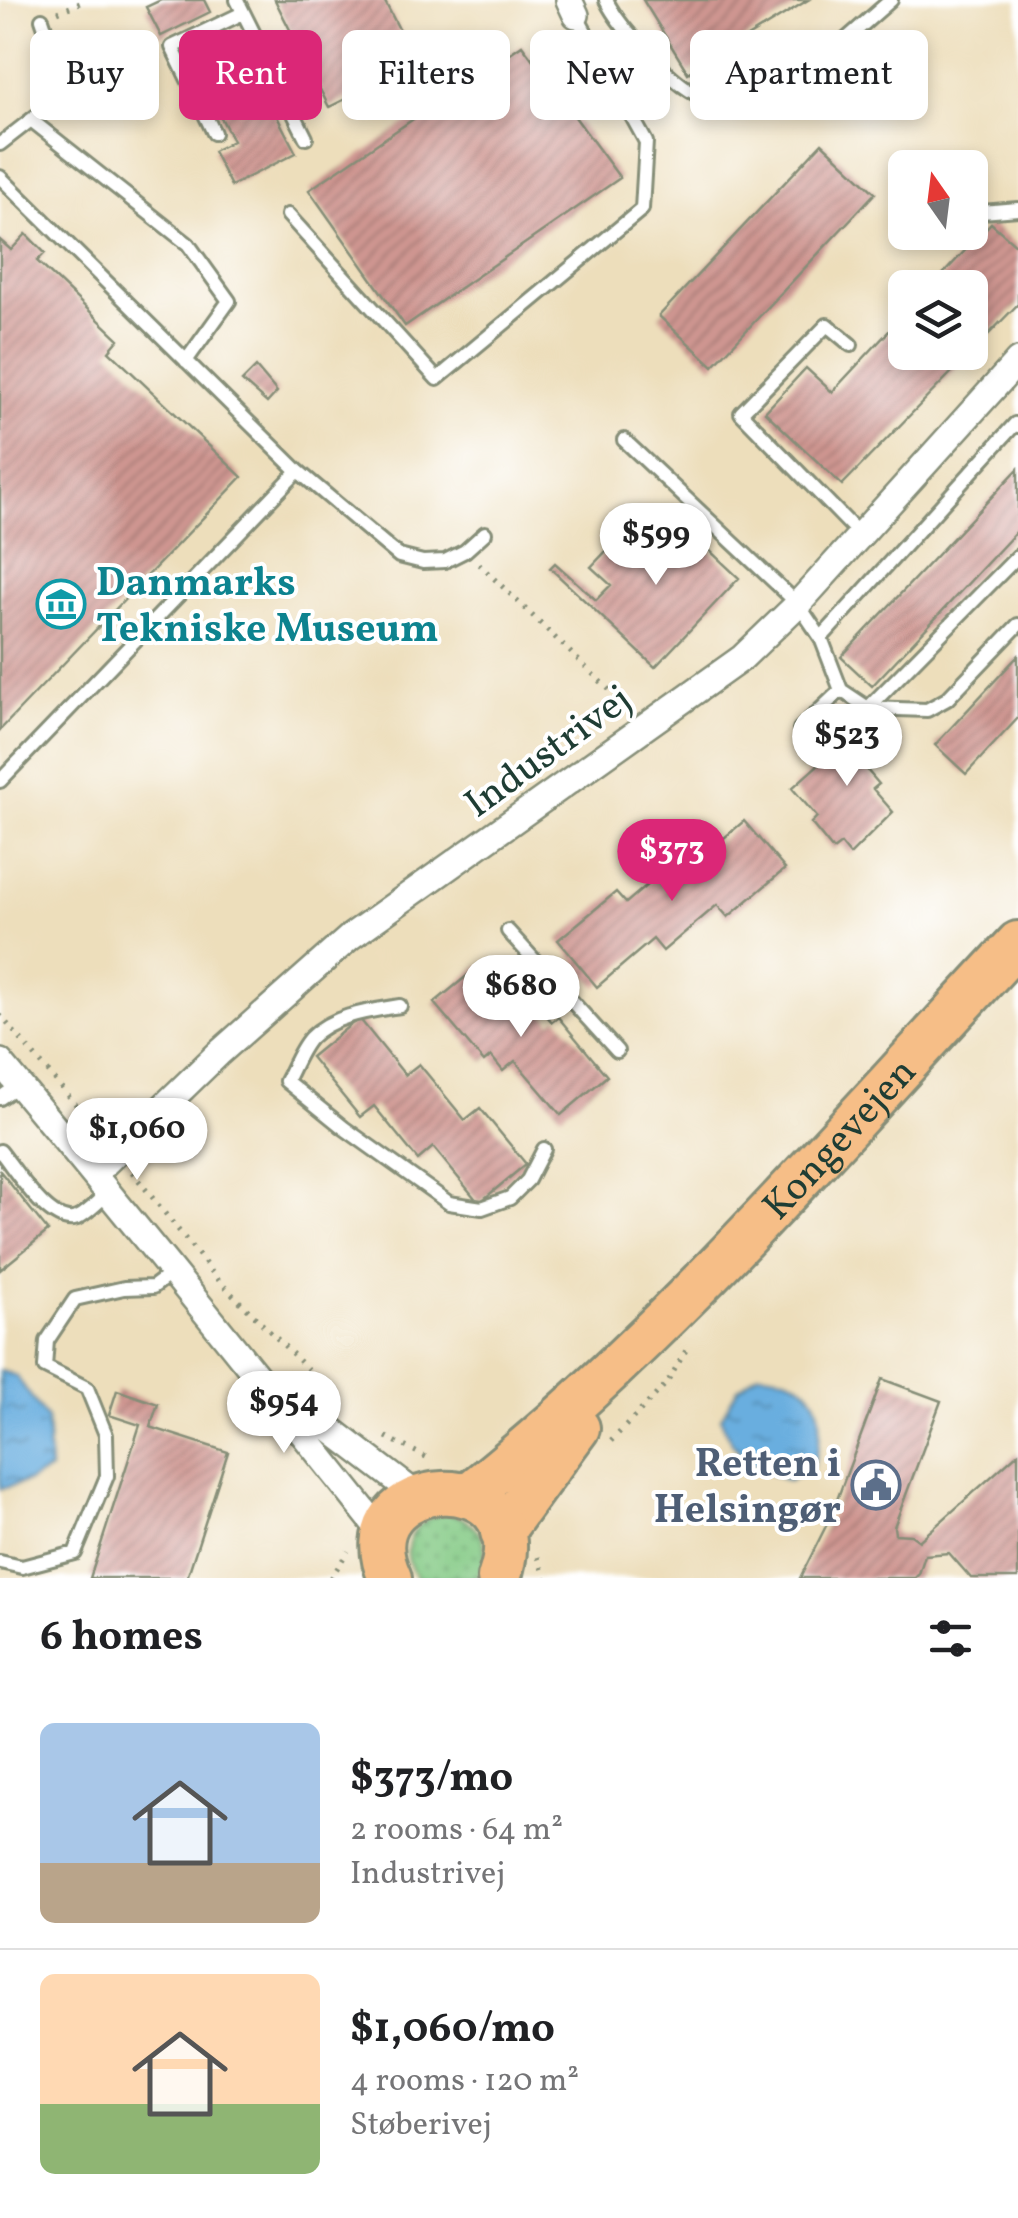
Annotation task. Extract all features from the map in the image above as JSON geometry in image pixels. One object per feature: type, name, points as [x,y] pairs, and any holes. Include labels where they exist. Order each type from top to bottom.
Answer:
[{"type":"main road","name":"Kongevejen","points":[[468,1495],[524,1450],[655,1330],[1018,943]]},
{"type":"main road","name":"Kongevejen","points":[[502,1532],[655,1330]]},
{"type":"main road","points":[[386,1566],[397,1513],[418,1496],[434,1491],[468,1495],[482,1503],[502,1532],[505,1548],[499,1578]]},
{"type":"street","name":"Industrivej","points":[[102,1183],[116,1152],[350,936],[742,658],[798,604],[1018,362]]},
{"type":"street","points":[[0,1062],[10,1091],[102,1183],[229,1340],[386,1566]]},
{"type":"street","points":[[229,1340],[308,1412],[418,1496]]},
{"type":"lane","points":[[606,0],[634,36],[687,90],[710,100],[770,106],[890,0]]},
{"type":"lane","points":[[214,133],[172,46],[240,6],[306,138]]},
{"type":"lane","points":[[288,215],[437,379],[642,209],[646,142],[572,8]]},
{"type":"lane","points":[[42,19],[46,30]]},
{"type":"lane","points":[[0,144],[31,120],[188,244],[229,301],[186,360]]},
{"type":"lane","points":[[0,177],[298,471],[399,556],[422,562],[445,561],[465,551],[485,533]]},
{"type":"lane","points":[[988,212],[1018,209]]},
{"type":"lane","points":[[850,345],[827,325],[740,413],[860,535]]},
{"type":"lane","points":[[821,638],[1018,426]]},
{"type":"lane","points":[[624,440],[798,604],[821,638],[842,690],[868,708],[927,710],[947,699],[1018,625]]},
{"type":"lane","points":[[0,780],[298,471]]},
{"type":"lane","points":[[868,708],[1018,556]]},
{"type":"lane","points":[[800,729],[842,690]]},
{"type":"lane","points":[[508,930],[617,1052]]},
{"type":"lane","points":[[400,1006],[362,1012],[332,1023],[309,1039],[286,1081],[344,1128],[450,1203],[482,1208],[510,1198],[528,1180],[544,1150]]},
{"type":"lane","points":[[0,1151],[51,1214],[65,1220],[78,1217],[102,1183]]},
{"type":"lane","points":[[0,1562],[22,1567],[75,1553],[108,1476],[106,1434],[87,1388],[45,1367],[48,1341],[75,1299],[124,1288],[153,1288],[175,1270]]},
{"type":"path","points":[[42,19],[80,0]]},
{"type":"path","points":[[465,551],[646,725]]},
{"type":"path","points":[[0,1015],[220,1282],[354,1415]]},
{"type":"green space","points":[[446,1513],[467,1521],[481,1536],[485,1556],[476,1578],[417,1578],[411,1567],[411,1537],[424,1522]]},
{"type":"water","points":[[0,1370],[16,1376],[47,1419],[50,1469],[29,1481],[0,1489]]},
{"type":"water","points":[[759,1373],[796,1381],[816,1402],[820,1432],[812,1468],[789,1481],[746,1459],[731,1442],[721,1418],[738,1388]]},
{"type":"building","points":[[161,0],[204,0],[210,12],[161,36],[146,7]]},
{"type":"building","points":[[275,0],[384,0],[399,30],[342,30],[342,101],[329,107],[322,93],[322,30],[290,30]]},
{"type":"building","points":[[643,0],[808,0],[759,30],[690,30],[688,73],[670,44],[670,30],[661,30]]},
{"type":"building","points":[[522,45],[530,56],[530,120],[577,120],[620,178],[405,326],[309,190],[412,120],[510,120],[510,53]]},
{"type":"building","points":[[222,120],[279,120],[296,153],[231,186],[213,151],[233,141]]},
{"type":"building","points":[[822,143],[875,193],[713,366],[659,316]]},
{"type":"building","points":[[991,223],[1018,247],[1018,304],[988,335],[988,270],[947,270],[966,250],[988,250]]},
{"type":"building","name":"Danmarks Tekniske Museum","points":[[26,234],[45,253],[37,261],[119,339],[109,351],[242,477],[0,730],[0,240],[11,250]]},
{"type":"building","points":[[888,332],[888,370],[954,370],[842,485],[765,412],[806,368],[832,392]]},
{"type":"building","points":[[256,367],[277,392],[267,403],[242,381]]},
{"type":"building","points":[[1018,469],[1018,530],[872,686],[841,657]]},
{"type":"building","points":[[675,518],[739,578],[655,667],[550,568],[555,563],[596,600],[611,585],[591,567],[631,525],[651,543]]},
{"type":"building","points":[[1018,656],[1018,718],[966,774],[935,745]]},
{"type":"building","points":[[865,724],[877,738],[888,728],[899,740],[867,770],[879,784],[873,789],[893,812],[850,855],[841,844],[833,850],[811,823],[817,817],[792,788],[818,765],[809,755],[830,736],[839,747]]},
{"type":"building","points":[[744,821],[785,869],[728,917],[717,905],[663,951],[653,939],[597,987],[558,940],[616,892],[626,903],[681,856],[690,867]]},
{"type":"building","points":[[480,965],[526,1019],[540,1008],[552,1022],[558,1017],[607,1076],[561,1115],[515,1061],[503,1071],[491,1056],[484,1062],[434,1003]]},
{"type":"building","points":[[359,1018],[405,1075],[419,1064],[465,1120],[480,1108],[526,1164],[479,1203],[433,1147],[418,1160],[374,1106],[360,1117],[311,1057]]},
{"type":"building","points":[[0,1171],[48,1231],[0,1270]]},
{"type":"building","name":"Retten i Helsingør","points":[[882,1379],[941,1401],[894,1527],[895,1534],[911,1535],[919,1541],[1018,1453],[1018,1578],[971,1578],[949,1553],[925,1555],[915,1578],[800,1578],[831,1516]]},
{"type":"building","points":[[117,1390],[158,1404],[150,1427],[228,1452],[187,1578],[90,1578],[140,1425],[109,1415]]},
{"type":"place","name":"Danmarks Tekniske Museum","points":[[61,604]]},
{"type":"place","name":"Retten i Helsingør","points":[[876,1485]]}]
